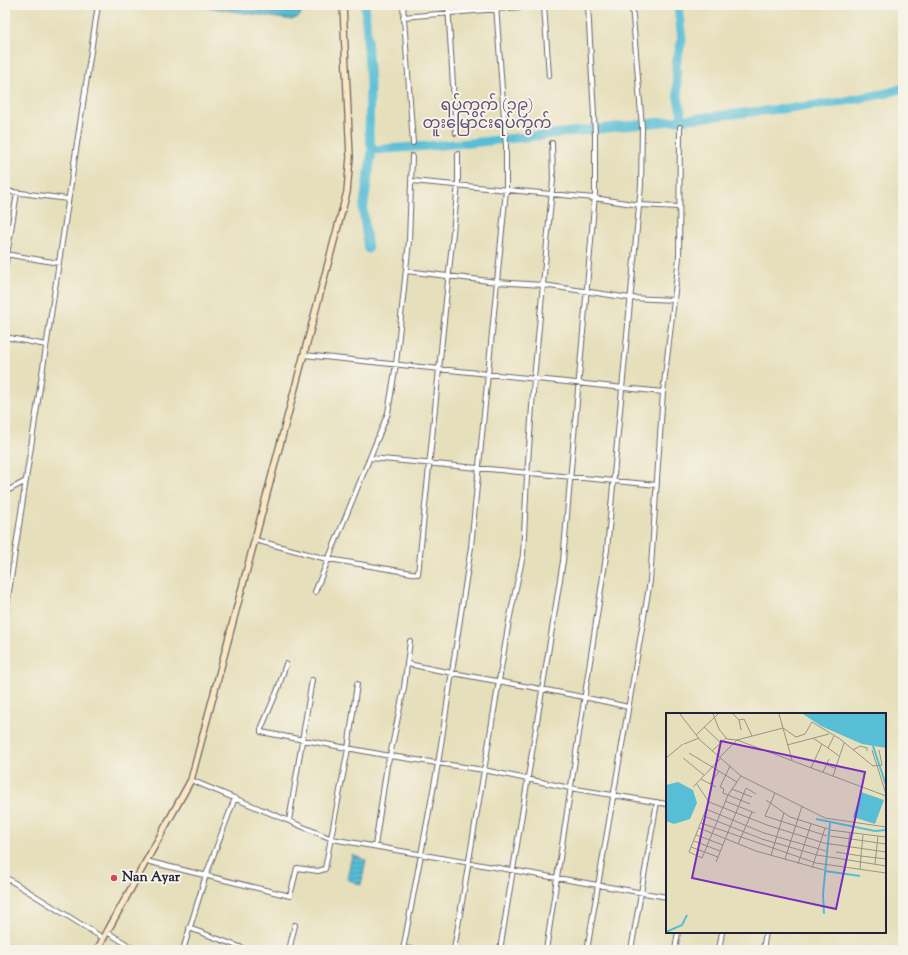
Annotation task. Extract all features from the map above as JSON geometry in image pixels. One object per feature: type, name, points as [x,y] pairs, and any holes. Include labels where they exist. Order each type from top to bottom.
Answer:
[{"type":"main road","points":[[97,950],[191,780],[348,192],[350,157],[343,5]]},
{"type":"street","points":[[5,618],[98,5]]},
{"type":"street","points":[[403,5],[413,143]]},
{"type":"street","points":[[448,5],[456,133]]},
{"type":"street","points":[[415,950],[404,949],[423,855],[471,547],[506,190],[506,146],[496,5]]},
{"type":"street","points":[[403,17],[544,5],[550,76]]},
{"type":"street","points":[[500,950],[563,561],[578,384],[588,291],[589,243],[594,198],[595,134],[588,5]]},
{"type":"street","points":[[546,950],[607,550],[614,482],[639,205],[642,127],[632,5]]},
{"type":"street","points":[[587,950],[650,581],[663,392],[679,258],[680,127]]},
{"type":"street","points":[[454,950],[470,864],[499,682],[524,555],[527,472],[534,379],[552,194],[552,143]]},
{"type":"street","points":[[255,540],[328,559],[418,574],[431,463],[458,184],[458,154]]},
{"type":"street","points":[[314,592],[388,414],[396,364],[406,271],[412,181],[412,156]]},
{"type":"street","points":[[412,181],[458,184],[594,198],[639,205],[679,207]]},
{"type":"street","points":[[5,191],[68,199]]},
{"type":"street","points":[[5,268],[6,254],[17,193]]},
{"type":"street","points":[[6,254],[59,263]]},
{"type":"street","points":[[406,271],[497,282],[543,285],[630,298],[674,300]]},
{"type":"street","points":[[5,337],[46,345]]},
{"type":"street","points":[[304,355],[663,392]]},
{"type":"street","points":[[371,458],[657,485]]},
{"type":"street","points":[[5,492],[26,482]]},
{"type":"street","points":[[375,846],[387,765],[408,664],[410,642]]},
{"type":"street","points":[[286,664],[261,731],[348,749],[484,770],[570,788],[666,804]]},
{"type":"street","points":[[408,664],[452,674],[585,696],[628,706]]},
{"type":"street","points":[[290,821],[312,680]]},
{"type":"street","points":[[146,861],[290,896],[297,868],[318,871],[325,869],[332,839],[344,763],[348,749],[357,684]]},
{"type":"street","points":[[191,780],[332,839],[666,897]]},
{"type":"street","points":[[182,950],[222,828],[235,798]]},
{"type":"street","points":[[631,950],[657,802]]},
{"type":"street","points":[[5,877],[104,938]]},
{"type":"street","points":[[289,950],[295,925]]},
{"type":"street","points":[[189,928],[248,950]]},
{"type":"street","points":[[107,932],[136,950]]},
{"type":"street","points":[[676,950],[678,933]]},
{"type":"street","points":[[719,950],[722,933]]},
{"type":"street","points":[[763,950],[766,933]]},
{"type":"water","points":[[192,5],[302,5],[300,16],[292,20]]},
{"type":"water","points":[[352,855],[366,860],[361,885],[347,879]]},
{"type":"waterway","points":[[365,5],[370,84],[369,134],[372,150],[363,210],[368,249]]},
{"type":"waterway","points":[[678,5],[682,40],[676,64],[678,98],[683,120]]},
{"type":"waterway","points":[[372,150],[471,143],[835,103],[888,93],[903,88]]},
{"type":"place","name":"Nan Ayar","points":[[114,878]]},
{"type":"district","name":"ရပ်ကွက် (၁၉) တူးမြောင်းရပ်ကွက်","points":[[487,115]]}]
